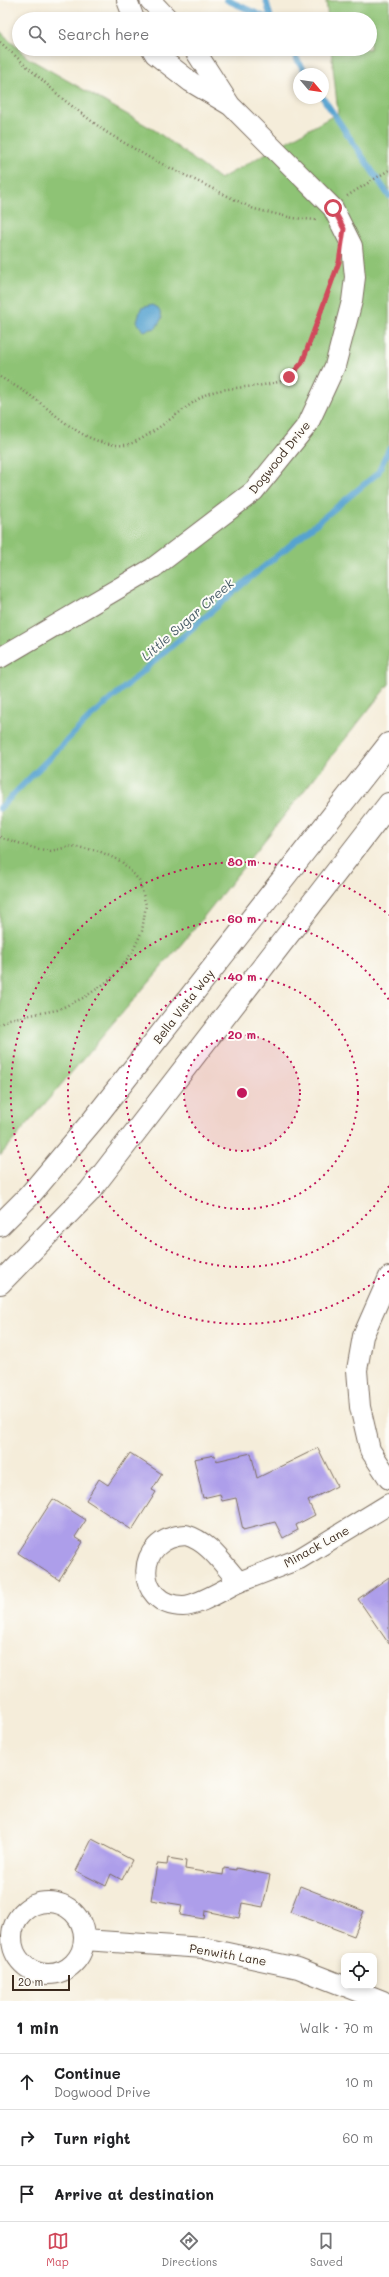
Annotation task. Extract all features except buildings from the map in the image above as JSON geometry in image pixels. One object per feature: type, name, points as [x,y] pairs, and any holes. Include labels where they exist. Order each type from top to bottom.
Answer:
[{"type":"main road","name":"Bella Vista Way","points":[[0,1225],[29,1196],[94,1119],[389,744]]},
{"type":"main road","points":[[0,1283],[89,1192],[389,804]]},
{"type":"street","points":[[127,0],[131,12]]},
{"type":"street","points":[[150,0],[161,12]]},
{"type":"street","name":"Dogwood Drive","points":[[157,56],[191,82],[230,105]]},
{"type":"street","name":"Dogwood Drive","points":[[0,658],[153,568],[254,491],[308,424],[335,366],[352,301],[354,283],[352,246],[333,208],[230,105],[198,56]]},
{"type":"street","points":[[389,1277],[363,1336],[357,1370],[360,1406],[370,1450],[389,1479]]},
{"type":"street","name":"Minack Lane","points":[[239,1582],[206,1545],[197,1539],[186,1535],[175,1536],[164,1540],[155,1547],[148,1558],[146,1569],[147,1581],[152,1592],[161,1600],[172,1605],[184,1607],[195,1604],[239,1582],[299,1559],[389,1504]]},
{"type":"street","name":"Penwith Lane","points":[[84,1940],[204,1948],[298,1968],[341,1985]]},
{"type":"street","name":"Penwith Lane","points":[[352,1989],[383,2001]]},
{"type":"path","points":[[0,42],[12,53]]},
{"type":"path","points":[[15,56],[64,100],[106,132],[163,165],[254,209],[293,218],[320,220],[333,208]]},
{"type":"path","points":[[356,190],[389,170]]},
{"type":"path","points":[[0,377],[30,395],[63,421],[88,437],[110,444],[129,444],[143,438],[206,394],[235,387],[268,384],[289,377],[302,363],[336,269]]},
{"type":"path","points":[[0,836],[34,848],[52,851],[72,846],[99,851],[122,862],[139,880],[146,905],[142,931],[132,953],[112,979],[85,997],[58,1010],[9,1019],[0,1025]]},
{"type":"green space","points":[[389,0],[389,684],[190,934],[0,1156],[0,31],[12,43],[12,56],[26,56],[156,131],[220,179],[338,113],[332,56],[377,56],[377,12],[327,12],[326,1]]},
{"type":"water","points":[[152,305],[159,309],[162,318],[156,328],[143,331],[137,322],[141,308]]},
{"type":"waterway","points":[[227,0],[254,12]]},
{"type":"waterway","name":"Little Sugar Creek","points":[[266,0],[269,12]]},
{"type":"waterway","name":"Little Sugar Creek","points":[[295,56],[303,68]]},
{"type":"waterway","name":"Little Sugar Creek","points":[[327,104],[389,196]]},
{"type":"waterway","name":"Little Sugar Creek","points":[[0,808],[87,720],[244,583],[378,473],[389,449]]},
{"type":"route","points":[[289,377],[302,363],[327,290],[339,262],[344,229],[333,208]]}]
